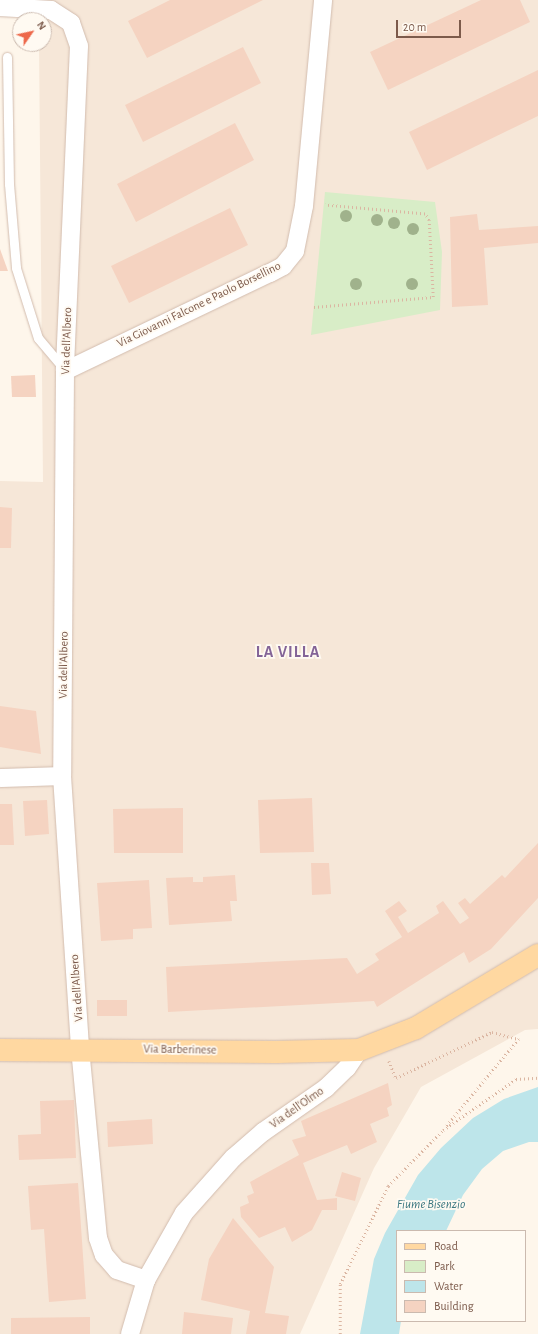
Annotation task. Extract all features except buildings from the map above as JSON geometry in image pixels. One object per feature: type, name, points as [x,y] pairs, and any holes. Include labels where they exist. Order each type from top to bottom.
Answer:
[{"type":"main road","points":[[359,1050],[385,1042],[416,1028],[534,956]]},
{"type":"main road","name":"Via Barberinese","points":[[0,1050],[80,1048],[276,1052],[359,1050]]},
{"type":"street","name":"Via Giovanni Falcone e Paolo Borsellino","points":[[65,371],[283,266],[295,251],[304,206],[323,0]]},
{"type":"street","name":"Via dell'Albero","points":[[0,7],[51,10],[70,23],[79,46],[65,371],[62,776],[80,1048],[96,1224],[101,1249],[117,1270],[146,1280]]},
{"type":"street","points":[[0,778],[62,776]]},
{"type":"street","name":"Via dell'Olmo","points":[[130,1334],[146,1280],[176,1225],[209,1183],[263,1132],[326,1088],[347,1068],[359,1050]]},
{"type":"lane","points":[[7,57],[9,189],[16,268],[38,338],[65,371]]},
{"type":"path","points":[[304,206],[324,205],[425,214],[429,220],[433,297],[314,306]]},
{"type":"path","points":[[340,1334],[340,1284],[388,1186],[443,1130],[519,1039],[492,1032],[396,1078],[389,1062],[385,1042]]},
{"type":"path","points":[[443,1130],[516,1080],[538,1078]]},
{"type":"shaded area","points":[[39,0],[538,0],[538,1029],[525,1030],[421,1087],[374,1168],[300,1334],[0,1334],[0,481],[43,482],[39,52],[52,52],[52,12],[39,12]]},
{"type":"green space","points":[[325,192],[435,202],[442,252],[440,310],[311,335]]},
{"type":"water","name":"Fiume Bisenzio","points":[[538,1087],[538,1142],[529,1142],[503,1151],[482,1169],[463,1195],[446,1230],[396,1230],[396,1322],[401,1322],[399,1334],[360,1334],[374,1259],[385,1233],[418,1175],[441,1148],[473,1118],[504,1099]]},
{"type":"district","name":"LA VILLA","points":[[288,652]]}]
